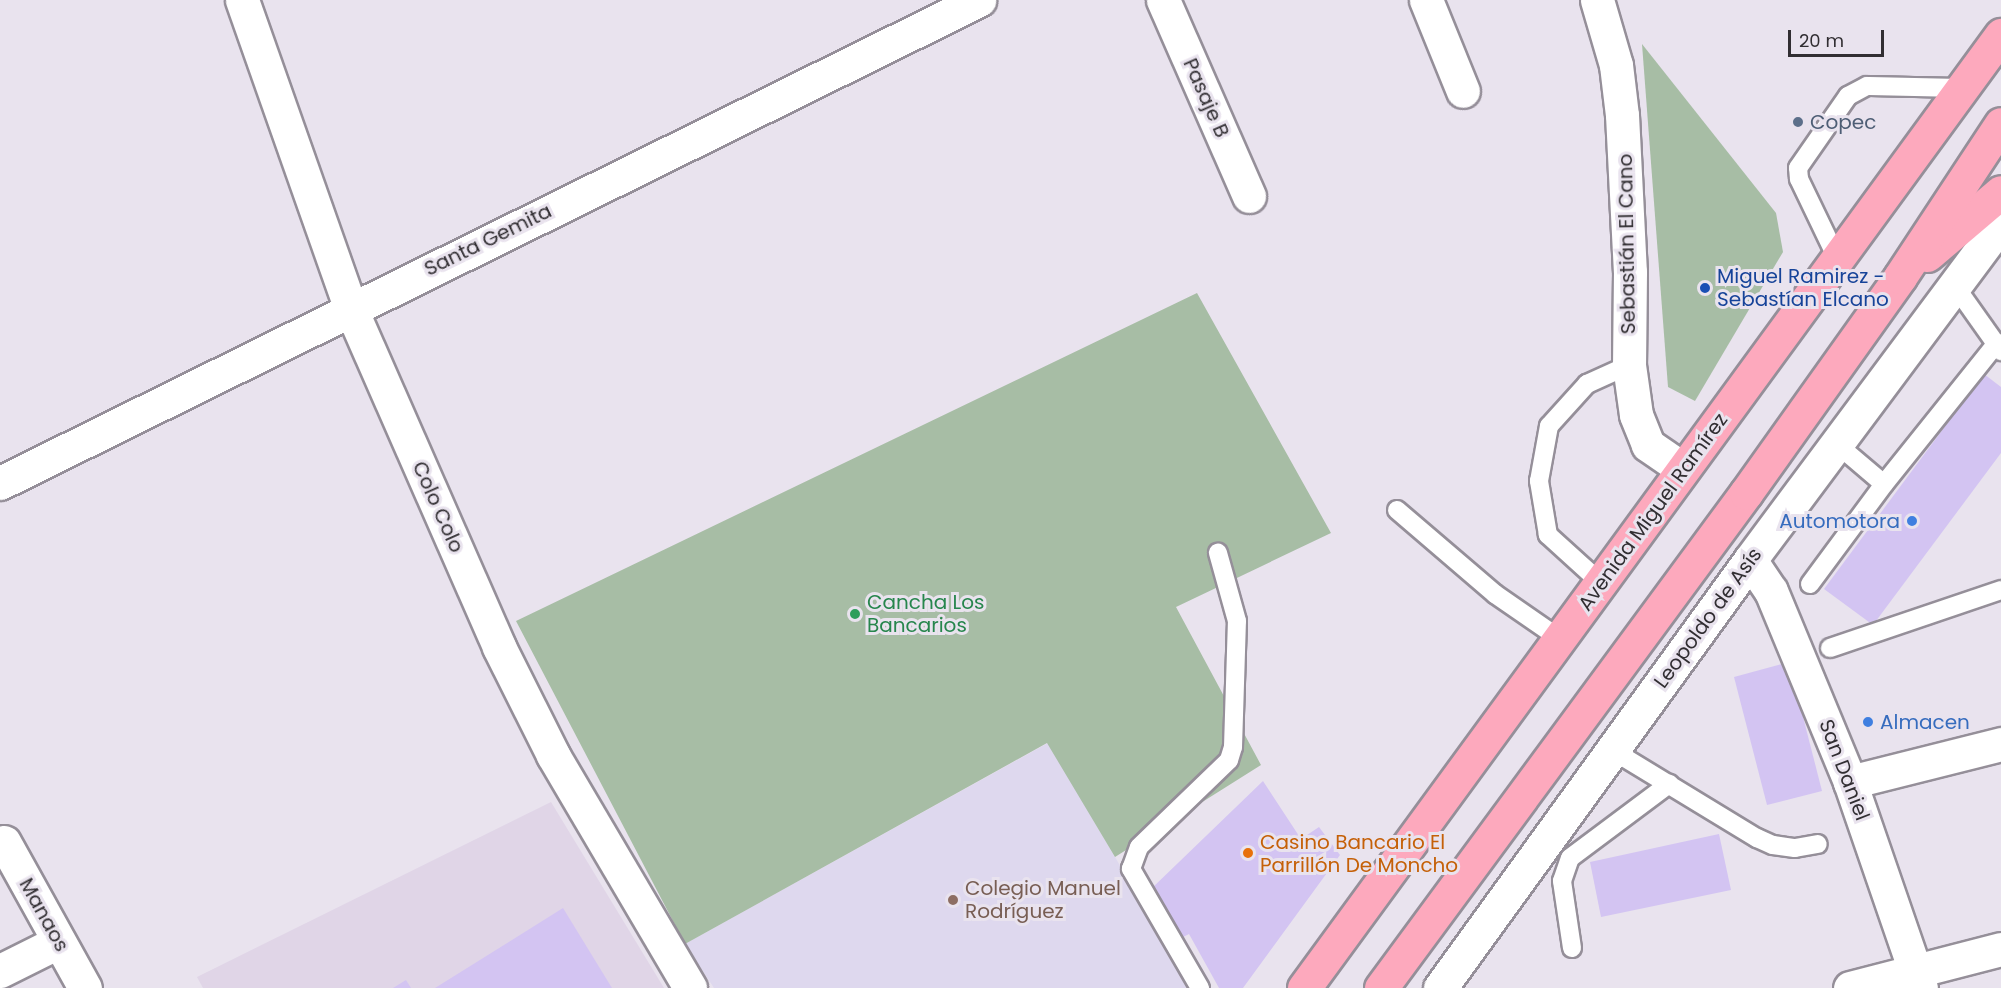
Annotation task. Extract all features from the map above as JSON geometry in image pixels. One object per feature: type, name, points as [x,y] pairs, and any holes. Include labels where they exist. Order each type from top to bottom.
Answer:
[{"type":"main road","name":"Avenida Miguel Ramírez","points":[[1304,988],[2001,35]]},
{"type":"main road","points":[[1382,988],[1900,277],[2001,124]]},
{"type":"main road","points":[[1900,277],[2001,192]]},
{"type":"street","name":"Colo Colo","points":[[242,0],[350,307],[499,647],[553,755],[690,988]]},
{"type":"street","name":"Santa Gemita","points":[[0,483],[350,307],[979,0]]},
{"type":"street","name":"Pasaje B","points":[[1163,0],[1249,196]]},
{"type":"street","points":[[1426,0],[1463,91]]},
{"type":"street","name":"Sebastián El Cano","points":[[1597,0],[1616,65],[1622,115],[1630,272],[1629,365],[1641,433],[1648,445],[1683,469]]},
{"type":"street","name":"Leopoldo de Asís","points":[[1440,988],[1750,560],[1838,445],[1954,286],[1997,235]]},
{"type":"street","name":"San Daniel","points":[[1750,560],[1772,591],[1850,782],[1918,979]]},
{"type":"street","points":[[1850,782],[2001,744]]},
{"type":"street","name":"Manaos","points":[[4,842],[85,988]]},
{"type":"street","points":[[0,971],[58,942]]},
{"type":"street","points":[[1850,988],[1918,979],[2001,949]]},
{"type":"lane","points":[[1837,258],[1799,179],[1798,168],[1848,96],[1866,86],[1962,88]]},
{"type":"lane","points":[[1810,584],[1884,484],[1999,347],[1954,286]]},
{"type":"lane","points":[[1601,582],[1548,535],[1539,481],[1549,426],[1587,384],[1629,365]]},
{"type":"lane","points":[[1838,445],[1884,484]]},
{"type":"lane","points":[[1397,510],[1495,594],[1560,639]]},
{"type":"lane","points":[[1200,988],[1131,869],[1139,847],[1229,760],[1233,747],[1237,621],[1218,553]]},
{"type":"lane","points":[[1830,648],[2001,590]]},
{"type":"lane","points":[[1612,750],[1773,845],[1818,844]]},
{"type":"lane","points":[[1572,948],[1562,881],[1570,858],[1669,784]]},
{"type":"shaded area","name":"Colegio Manuel Rodríguez","points":[[1048,743],[1192,988],[714,988],[685,944]]},
{"type":"shaded area","points":[[551,802],[664,988],[203,988],[197,977]]},
{"type":"green space","points":[[1642,44],[1776,213],[1783,252],[1695,401],[1668,387]]},
{"type":"green space","name":"Cancha Los Bancarios","points":[[1197,293],[1331,533],[1176,607],[1261,765],[1115,857],[1047,743],[685,944],[516,621]]},
{"type":"building","name":"Automotora","points":[[1984,374],[2001,387],[2001,453],[1873,625],[1824,589]]},
{"type":"building","points":[[1789,662],[1822,791],[1767,805],[1734,677]]},
{"type":"building","points":[[1263,781],[1301,839],[1319,827],[1340,855],[1243,988],[1219,988],[1189,934],[1177,940],[1150,890]]},
{"type":"building","points":[[1719,834],[1731,890],[1601,917],[1590,862]]},
{"type":"building","points":[[563,908],[612,988],[435,988]]},
{"type":"building","points":[[406,980],[411,988],[393,988]]},
{"type":"place","name":"Copec","points":[[1798,122]]},
{"type":"place","name":"Miguel Ramirez - Sebastían Elcano","points":[[1705,288]]},
{"type":"place","name":"Automotora","points":[[1912,521]]},
{"type":"place","name":"Cancha Los Bancarios","points":[[855,614]]},
{"type":"place","name":"Almacen","points":[[1868,722]]},
{"type":"place","name":"Casino Bancario El Parrillón De Moncho","points":[[1248,853]]},
{"type":"place","name":"Colegio Manuel Rodríguez","points":[[953,900]]}]
